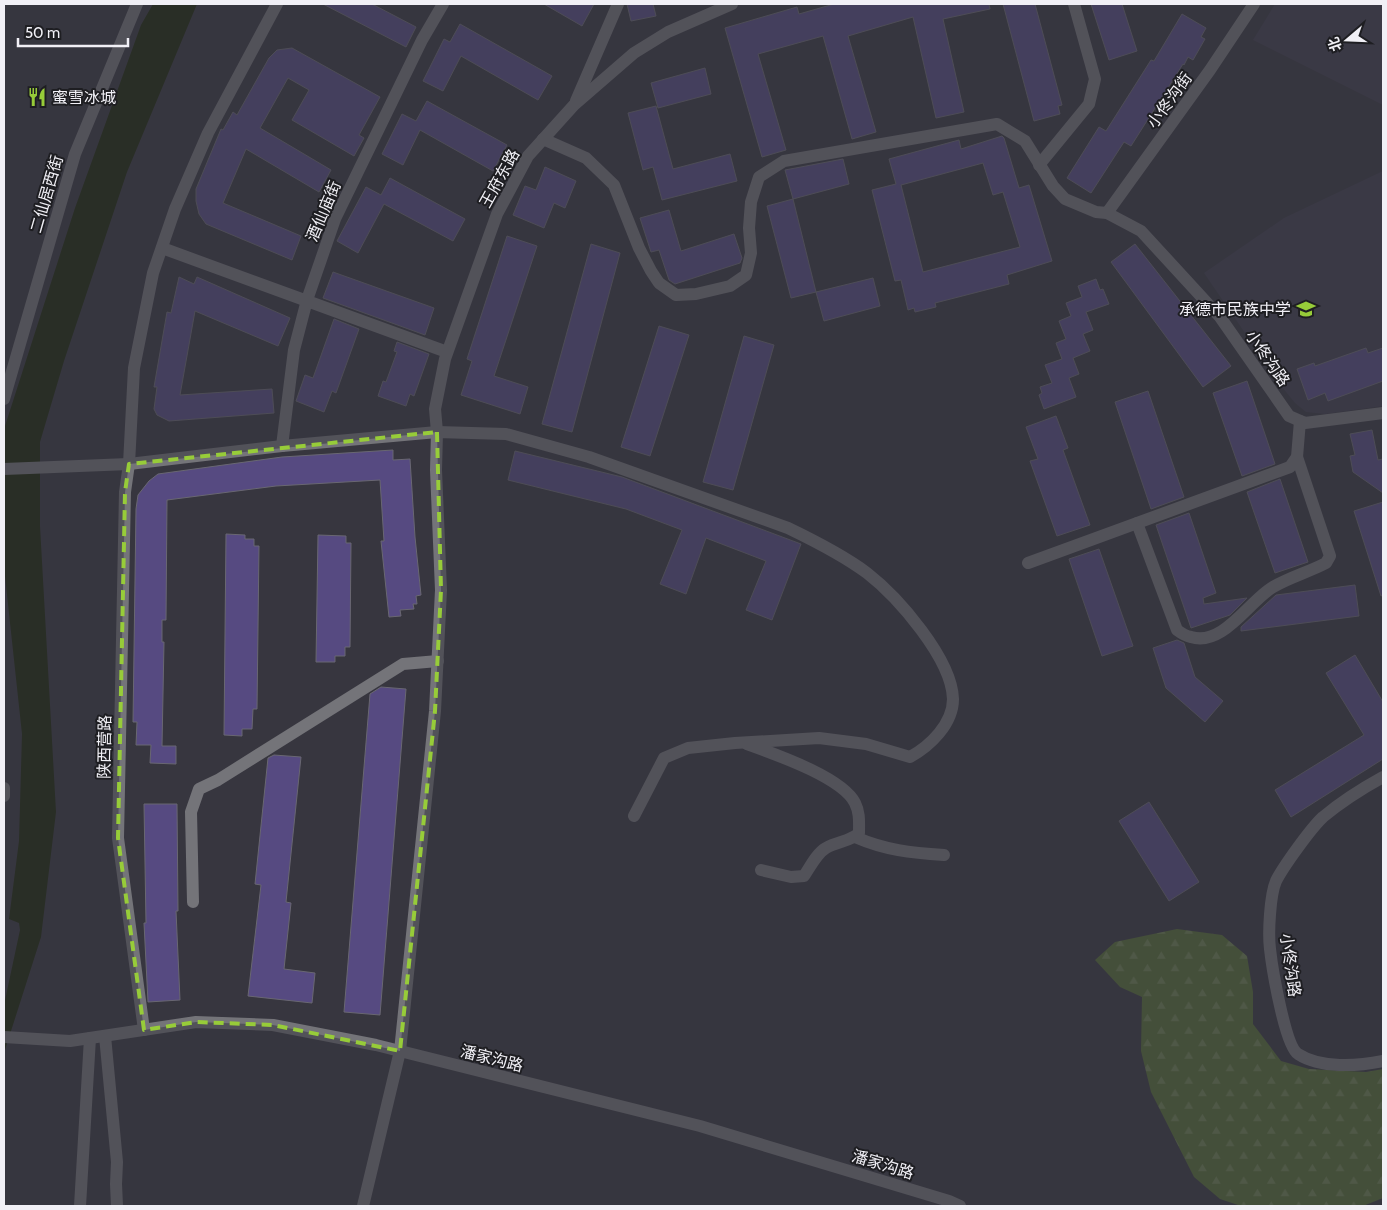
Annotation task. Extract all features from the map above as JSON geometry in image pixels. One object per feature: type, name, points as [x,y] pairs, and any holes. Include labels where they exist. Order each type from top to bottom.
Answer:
[{"type":"street","name":"二仙居西街","points":[[4,399],[75,154],[136,4]]},
{"type":"street","name":"陕西营路","points":[[144,1030],[118,838],[125,492],[129,464],[134,368],[153,273],[175,209],[208,133],[278,4]]},
{"type":"street","name":"酒仙庙街","points":[[282,446],[294,350],[307,300],[335,219],[422,40],[443,4]]},
{"type":"street","points":[[574,105],[618,4]]},
{"type":"street","name":"王府东路","points":[[363,1206],[400,1051],[435,712],[441,590],[435,409],[447,352],[496,214],[528,156],[574,105],[634,53],[668,32],[732,4]]},
{"type":"street","points":[[1039,165],[1088,104],[1095,79],[1074,4]]},
{"type":"street","name":"小佟沟街","points":[[1107,213],[1210,70],[1248,5]]},
{"type":"street","name":"小佟沟路","points":[[543,139],[586,158],[614,185],[650,271],[659,283],[676,295],[696,294],[730,286],[746,275],[751,253],[749,228],[751,202],[759,177],[784,161],[997,124],[1025,141],[1053,186],[1065,199],[1096,212],[1107,213],[1141,231],[1220,317],[1289,416],[1300,421]]},
{"type":"street","points":[[162,248],[447,352]]},
{"type":"street","points":[[1137,523],[1177,630],[1192,638],[1206,638],[1221,633],[1256,600],[1274,587],[1326,563],[1330,556],[1297,457],[1300,421],[1305,423],[1383,413]]},
{"type":"street","points":[[4,469],[129,464],[282,446],[437,432],[506,434],[589,457],[788,528],[816,542],[866,573],[894,597],[928,639],[949,677],[953,700],[946,726],[923,750],[910,757],[866,744],[819,738],[744,742],[688,748],[664,758],[634,816]]},
{"type":"street","points":[[1028,563],[1290,467],[1297,457]]},
{"type":"street","points":[[193,902],[191,812],[199,789],[218,780],[403,664],[438,661]]},
{"type":"street","points":[[744,742],[819,774],[844,790],[854,801],[860,815],[859,833],[855,837],[837,842],[824,849],[804,876],[792,877],[761,870]]},
{"type":"street","name":"小佟沟路","points":[[1383,777],[1322,818],[1291,857],[1276,882],[1270,908],[1270,948],[1282,1017],[1292,1048],[1297,1054],[1314,1061],[1339,1065],[1383,1061]]},
{"type":"street","points":[[4,788],[4,796]]},
{"type":"street","points":[[855,837],[867,843],[904,852],[944,855]]},
{"type":"street","name":"潘家沟路","points":[[4,1036],[70,1041],[196,1022],[273,1025],[400,1051],[700,1126],[949,1201],[960,1206]]},
{"type":"street","points":[[105,1036],[117,1162],[117,1206]]},
{"type":"street","points":[[80,1206],[90,1038]]},
{"type":"highlighted area","points":[[437,432],[441,590],[435,711],[400,1051],[273,1025],[196,1022],[144,1030],[118,838],[125,492],[129,464]]},
{"type":"shaded area","points":[[153,4],[197,4],[127,172],[64,361],[40,442],[40,526],[56,812],[41,937],[4,1053],[4,1005],[20,930],[19,923],[9,919],[19,841],[22,734],[4,567],[5,426],[75,208],[141,25]]},
{"type":"shaded area","points":[[1275,4],[1383,4],[1383,105],[1253,40]]},
{"type":"shaded area","name":"承德市民族中学","points":[[1383,171],[1383,406],[1325,414],[1306,412],[1295,403],[1282,387],[1204,273],[1284,218]]},
{"type":"green space","points":[[1177,929],[1222,935],[1247,956],[1253,992],[1253,1024],[1281,1061],[1309,1069],[1366,1072],[1383,1069],[1383,1198],[1363,1206],[1241,1206],[1220,1199],[1194,1177],[1151,1092],[1141,1051],[1142,997],[1120,987],[1095,960],[1115,942]]},
{"type":"building","points":[[323,4],[372,4],[416,27],[406,47]]},
{"type":"building","points":[[544,4],[594,4],[582,26]]},
{"type":"building","points":[[627,4],[653,4],[656,16],[631,21]]},
{"type":"building","points":[[834,4],[989,4],[990,9],[943,19],[964,112],[936,118],[913,17],[848,36],[876,132],[852,139],[823,36],[758,54],[786,150],[762,157],[725,28],[797,7],[799,14]]},
{"type":"building","points":[[1003,4],[1035,4],[1062,105],[1058,106],[1060,114],[1034,121]]},
{"type":"building","points":[[1091,4],[1122,4],[1137,51],[1109,60]]},
{"type":"building","points":[[1182,14],[1206,28],[1201,37],[1205,39],[1193,60],[1188,57],[1183,64],[1131,146],[1124,142],[1091,193],[1067,178],[1099,127],[1106,131],[1151,60],[1154,61]]},
{"type":"building","points":[[460,24],[552,76],[538,100],[461,56],[443,91],[423,81],[444,39],[450,42]]},
{"type":"building","points":[[292,48],[380,97],[359,135],[364,138],[354,156],[292,120],[309,90],[288,78],[260,128],[331,170],[319,192],[246,149],[223,203],[301,236],[292,260],[206,224],[199,214],[196,189],[221,129],[223,130],[233,112],[237,115],[269,58],[277,50]]},
{"type":"building","points":[[705,68],[711,94],[658,108],[651,83]]},
{"type":"building","points":[[427,101],[507,145],[493,171],[420,130],[403,165],[382,154],[402,114],[416,121]]},
{"type":"building","points":[[656,106],[673,169],[730,154],[737,181],[662,200],[653,167],[643,170],[628,113]]},
{"type":"building","points":[[1002,136],[1004,138],[1019,188],[1029,185],[1052,261],[1007,275],[1009,284],[935,303],[936,307],[915,312],[914,308],[908,310],[901,280],[895,281],[872,190],[896,184],[889,159],[959,140],[961,149]],"holes":[[[983,163],[993,195],[1003,192],[1020,247],[923,272],[901,185]]]},
{"type":"building","points":[[843,159],[849,184],[793,199],[785,170]]},
{"type":"building","points":[[545,167],[576,181],[565,208],[554,203],[544,228],[513,215],[525,186],[536,190]]},
{"type":"building","points":[[390,178],[465,219],[453,241],[384,204],[358,253],[337,241],[366,187],[381,195]]},
{"type":"building","points":[[793,199],[816,292],[791,298],[767,206]]},
{"type":"building","points":[[669,210],[681,251],[734,234],[742,258],[740,263],[675,284],[669,280],[659,250],[651,252],[640,218]]},
{"type":"building","points":[[507,236],[537,246],[494,376],[528,387],[520,414],[461,395],[472,361],[467,359]]},
{"type":"building","points":[[591,244],[620,253],[572,432],[542,424]]},
{"type":"building","points":[[1135,244],[1231,366],[1203,387],[1111,262]]},
{"type":"building","points":[[333,272],[434,308],[425,335],[323,298]]},
{"type":"building","points":[[179,277],[194,284],[197,277],[290,318],[278,346],[195,311],[180,395],[272,389],[274,413],[169,421],[157,415],[154,409],[157,387],[154,387],[167,312],[171,313]]},
{"type":"building","points":[[873,278],[880,306],[824,321],[816,292]]},
{"type":"building","points":[[1096,279],[1100,290],[1103,289],[1109,304],[1086,312],[1093,330],[1083,334],[1090,351],[1073,358],[1079,374],[1069,378],[1076,397],[1044,409],[1039,395],[1042,393],[1040,387],[1052,383],[1045,365],[1062,359],[1056,343],[1066,339],[1059,321],[1071,316],[1066,303],[1082,297],[1078,286]]},
{"type":"building","points":[[334,319],[359,329],[336,393],[332,391],[324,412],[296,401],[305,375],[313,378]]},
{"type":"building","points":[[659,326],[689,335],[650,456],[621,447]]},
{"type":"building","points":[[744,336],[774,345],[733,490],[703,482]]},
{"type":"building","points":[[397,342],[429,354],[414,396],[410,394],[406,406],[378,396],[383,381],[386,382],[397,352],[394,351]]},
{"type":"building","points":[[1366,348],[1368,353],[1383,348],[1383,381],[1328,401],[1325,393],[1308,400],[1297,369],[1314,363],[1315,366]]},
{"type":"building","points":[[1247,381],[1275,464],[1242,476],[1213,393]]},
{"type":"building","points":[[1148,391],[1184,497],[1151,509],[1115,402]]},
{"type":"building","points":[[1056,416],[1068,448],[1063,450],[1090,525],[1057,536],[1030,461],[1038,459],[1026,427]]},
{"type":"building","points":[[1372,430],[1378,460],[1383,459],[1383,493],[1353,472],[1350,456],[1355,455],[1350,434]]},
{"type":"building","points":[[393,450],[393,460],[410,459],[421,595],[416,596],[417,604],[413,604],[414,609],[400,610],[401,616],[389,617],[381,541],[384,541],[380,480],[276,486],[167,500],[166,620],[162,620],[162,642],[164,642],[162,746],[176,746],[176,764],[150,763],[151,745],[136,745],[137,722],[133,722],[136,509],[138,495],[149,481],[158,474],[282,457]]},
{"type":"building","points":[[515,451],[622,477],[801,544],[772,620],[746,610],[766,561],[706,538],[686,594],[660,584],[682,530],[626,509],[508,480]]},
{"type":"building","points":[[1280,479],[1308,562],[1275,573],[1247,492]]},
{"type":"building","points":[[1383,502],[1383,595],[1381,596],[1354,511]]},
{"type":"building","points":[[1189,513],[1216,593],[1203,598],[1204,604],[1247,598],[1230,615],[1191,628],[1156,525]]},
{"type":"building","points":[[226,534],[245,535],[245,539],[254,539],[254,546],[259,546],[257,709],[253,709],[252,729],[242,729],[242,736],[224,735]]},
{"type":"building","points":[[318,535],[346,536],[346,543],[351,543],[350,647],[345,647],[345,656],[335,656],[335,662],[316,662]]},
{"type":"building","points":[[1099,549],[1133,646],[1102,656],[1069,559]]},
{"type":"building","points":[[1355,585],[1359,616],[1241,631],[1241,627],[1276,595]]},
{"type":"building","points":[[1177,640],[1184,643],[1195,677],[1223,701],[1205,722],[1166,688],[1153,648]]},
{"type":"building","points":[[1355,655],[1383,702],[1383,759],[1291,817],[1275,790],[1364,735],[1326,673]]},
{"type":"building","points":[[381,687],[406,689],[380,1015],[344,1012],[370,694]]},
{"type":"building","points":[[274,755],[301,757],[286,902],[291,903],[284,969],[315,973],[312,1003],[248,996],[261,885],[255,884],[268,758]]},
{"type":"building","points":[[1149,802],[1199,882],[1169,901],[1119,821]]},
{"type":"building","points":[[144,804],[177,804],[178,911],[176,911],[180,1000],[148,1002],[144,923],[146,923]]},
{"type":"place","name":"蜜雪冰城","points":[[37,97]]},
{"type":"place","name":"承德市民族中学","points":[[1306,309]]}]
